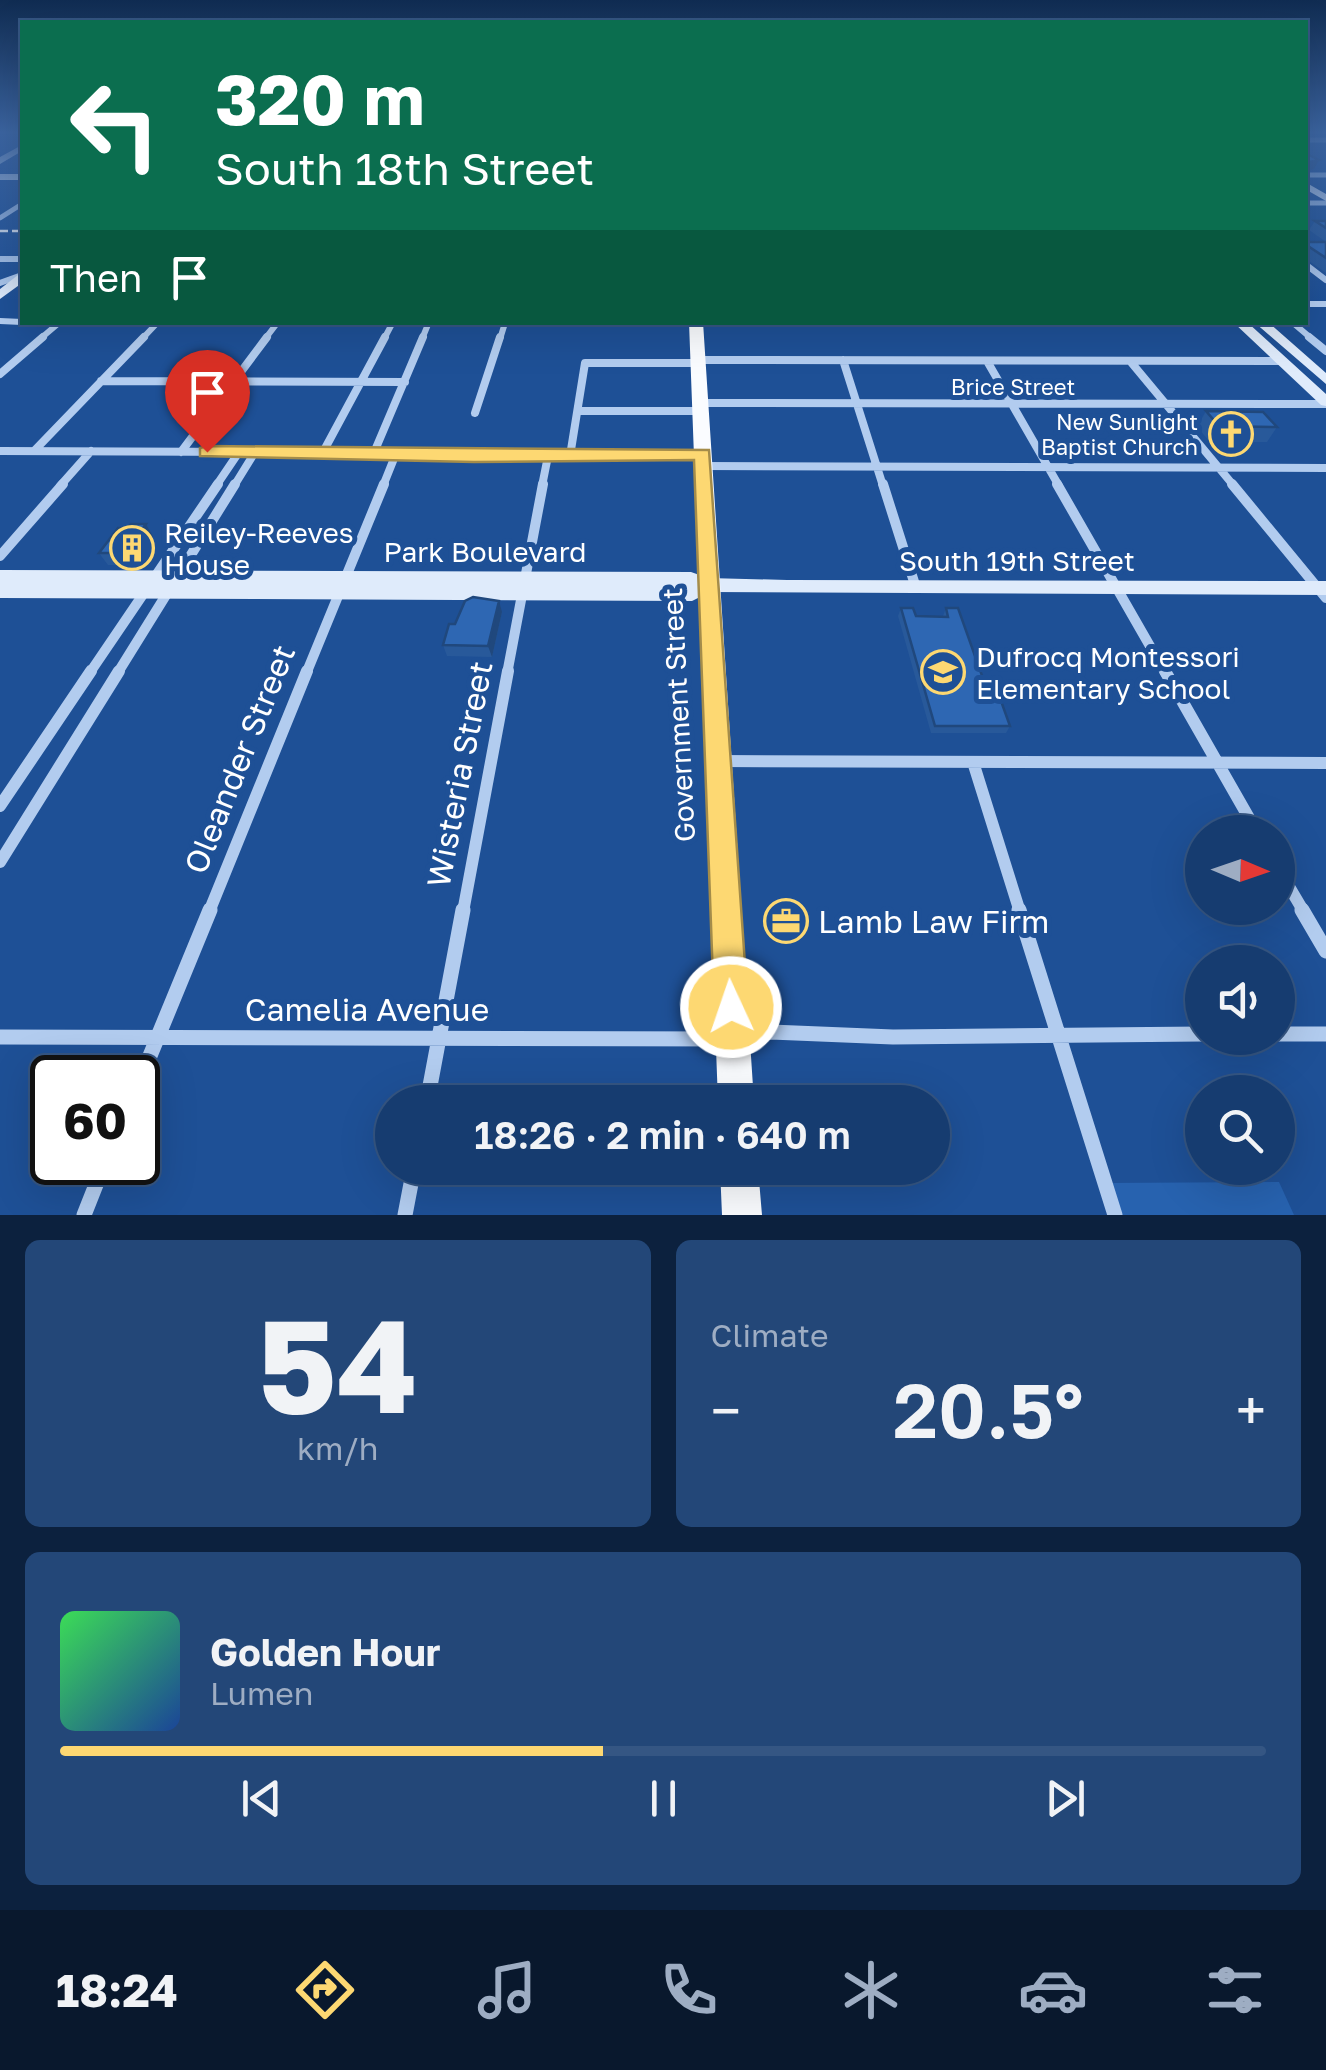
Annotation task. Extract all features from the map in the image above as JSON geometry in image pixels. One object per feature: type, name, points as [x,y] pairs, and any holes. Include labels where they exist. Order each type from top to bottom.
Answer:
[{"type":"main road","name":"Government Street","points":[[696,325],[735,1085]]},
{"type":"main road","points":[[741,1185],[742,1215]]},
{"type":"street","points":[[0,295],[20,278]]},
{"type":"street","points":[[0,374],[57,325]]},
{"type":"street","points":[[34,451],[155,325]]},
{"type":"street","points":[[181,452],[276,325]]},
{"type":"street","points":[[322,454],[390,325]]},
{"type":"street","points":[[373,455],[428,325]]},
{"type":"street","points":[[476,413],[504,325]]},
{"type":"street","points":[[1243,325],[1326,403]]},
{"type":"street","points":[[1264,325],[1322,371]]},
{"type":"street","points":[[1274,325],[1322,371]]},
{"type":"street","points":[[1296,325],[1326,351]]},
{"type":"street","points":[[844,360],[916,588]]},
{"type":"street","points":[[1130,360],[1323,592]]},
{"type":"street","points":[[987,361],[1247,815]]},
{"type":"street","points":[[570,456],[584,363],[1282,361]]},
{"type":"street","points":[[101,381],[405,382]]},
{"type":"street","name":"Brice Street","points":[[578,411],[858,404],[1326,403]]},
{"type":"street","points":[[0,451],[570,456],[878,466],[1326,468]]},
{"type":"street","points":[[0,556],[91,452]]},
{"type":"street","points":[[0,862],[239,452]]},
{"type":"street","points":[[0,806],[255,452]]},
{"type":"street","name":"Oleander Street","points":[[150,1055],[396,456]]},
{"type":"street","name":"Wisteria Street","points":[[430,1085],[548,456]]},
{"type":"street","points":[[0,577],[161,585]]},
{"type":"street","name":"Park Boulevard","points":[[526,586],[691,579],[707,585]]},
{"type":"street","points":[[0,592],[161,585],[343,585],[526,586],[627,594],[692,594],[707,585]]},
{"type":"street","name":"South 19th Street","points":[[707,585],[1323,592]]},
{"type":"street","points":[[718,761],[1326,763]]},
{"type":"street","points":[[972,762],[1115,1215]]},
{"type":"street","points":[[1295,897],[1326,951]]},
{"type":"street","name":"Camelia Avenue","points":[[0,1037],[733,1039],[771,1032],[893,1038],[1185,1034]]},
{"type":"street","points":[[1295,1034],[1326,1034]]},
{"type":"street","points":[[84,1215],[96,1185]]},
{"type":"street","points":[[405,1215],[411,1185]]},
{"type":"shaded area","points":[[1105,1183],[1280,1185],[1294,1215],[1115,1215]]},
{"type":"building","points":[[1308,242],[1326,242],[1326,258],[1308,246]]},
{"type":"building","points":[[1206,411],[1263,412],[1277,427],[1219,426]]},
{"type":"building","points":[[146,524],[124,553],[99,553],[118,528]]},
{"type":"building","points":[[473,597],[499,601],[488,646],[443,645],[449,624],[455,624],[465,601]]},
{"type":"building","points":[[901,608],[913,608],[916,616],[948,617],[946,608],[958,608],[986,687],[996,687],[1010,726],[935,726]]},
{"type":"railway","points":[[0,231],[20,231]]},
{"type":"place","name":"New Sunlight Baptist Church","points":[[1231,434]]},
{"type":"place","name":"Reiley-Reeves House","points":[[132,548]]},
{"type":"place","name":"Dufrocq Montessori Elementary School","points":[[943,672]]},
{"type":"place","name":"Lamb Law Firm","points":[[786,921]]},
{"type":"route","points":[[207,452],[396,456],[703,454],[731,1007]]}]
